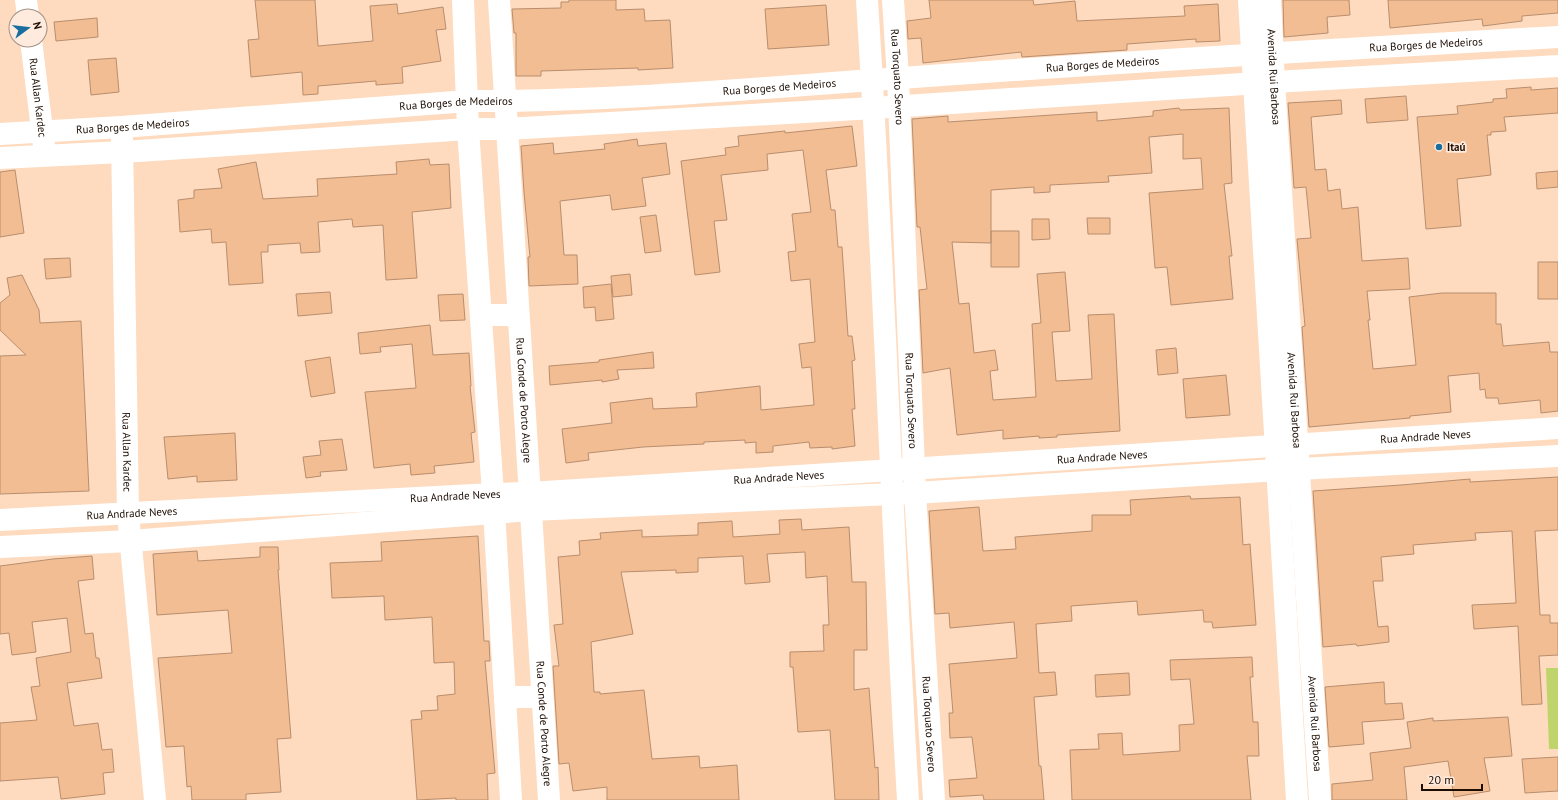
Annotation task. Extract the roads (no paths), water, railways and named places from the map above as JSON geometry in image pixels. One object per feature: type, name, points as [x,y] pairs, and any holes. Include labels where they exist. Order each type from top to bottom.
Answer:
[{"type":"street","points":[[463,0],[468,129],[511,800]]},
{"type":"street","name":"Rua Conde de Porto Alegre","points":[[499,0],[549,800]]},
{"type":"street","name":"Rua Torquato Severo","points":[[867,0],[874,108],[900,671],[908,800]]},
{"type":"street","name":"Rua Torquato Severo","points":[[893,0],[898,78],[915,493],[934,800]]},
{"type":"street","name":"Avenida Rui Barbosa","points":[[1249,0],[1262,53],[1275,256],[1277,446],[1297,800]]},
{"type":"street","name":"Avenida Rui Barbosa","points":[[1262,53],[1270,0]]},
{"type":"street","points":[[0,158],[123,152],[468,129],[506,129],[898,107],[1367,76],[1557,66],[1557,37]]},
{"type":"street","name":"Rua Borges de Medeiros","points":[[0,134],[121,127],[468,101],[689,94],[1262,53],[1557,37]]},
{"type":"street","points":[[1365,47],[1367,76]]},
{"type":"street","name":"Rua Allan Kardec","points":[[32,48],[46,156]]},
{"type":"street","points":[[785,87],[787,113]]},
{"type":"street","points":[[689,94],[690,118]]},
{"type":"street","points":[[272,116],[272,142]]},
{"type":"street","name":"Rua Allan Kardec","points":[[121,127],[123,152],[128,514],[155,800]]},
{"type":"street","points":[[879,214],[903,212]]},
{"type":"street","name":"Avenida Rui Barbosa","points":[[1275,256],[1300,469],[1320,800]]},
{"type":"street","points":[[481,315],[518,315]]},
{"type":"street","name":"Rua Andrade Neves","points":[[0,520],[305,504],[530,502],[705,492],[802,475],[1558,428]]},
{"type":"street","name":"Rua Andrade Neves","points":[[705,492],[802,498],[915,493],[1278,470],[1558,456]]},
{"type":"street","points":[[1092,458],[1095,482]]},
{"type":"street","points":[[802,475],[802,498]]},
{"type":"street","name":"Rua Andrade Neves","points":[[0,547],[131,541],[307,527],[493,503]]},
{"type":"street","points":[[305,504],[307,527]]},
{"type":"street","points":[[1288,650],[1311,648]]},
{"type":"street","points":[[900,671],[926,668]]},
{"type":"street","points":[[505,697],[542,697]]},
{"type":"place","name":"Itaú","points":[[1439,147]]}]
